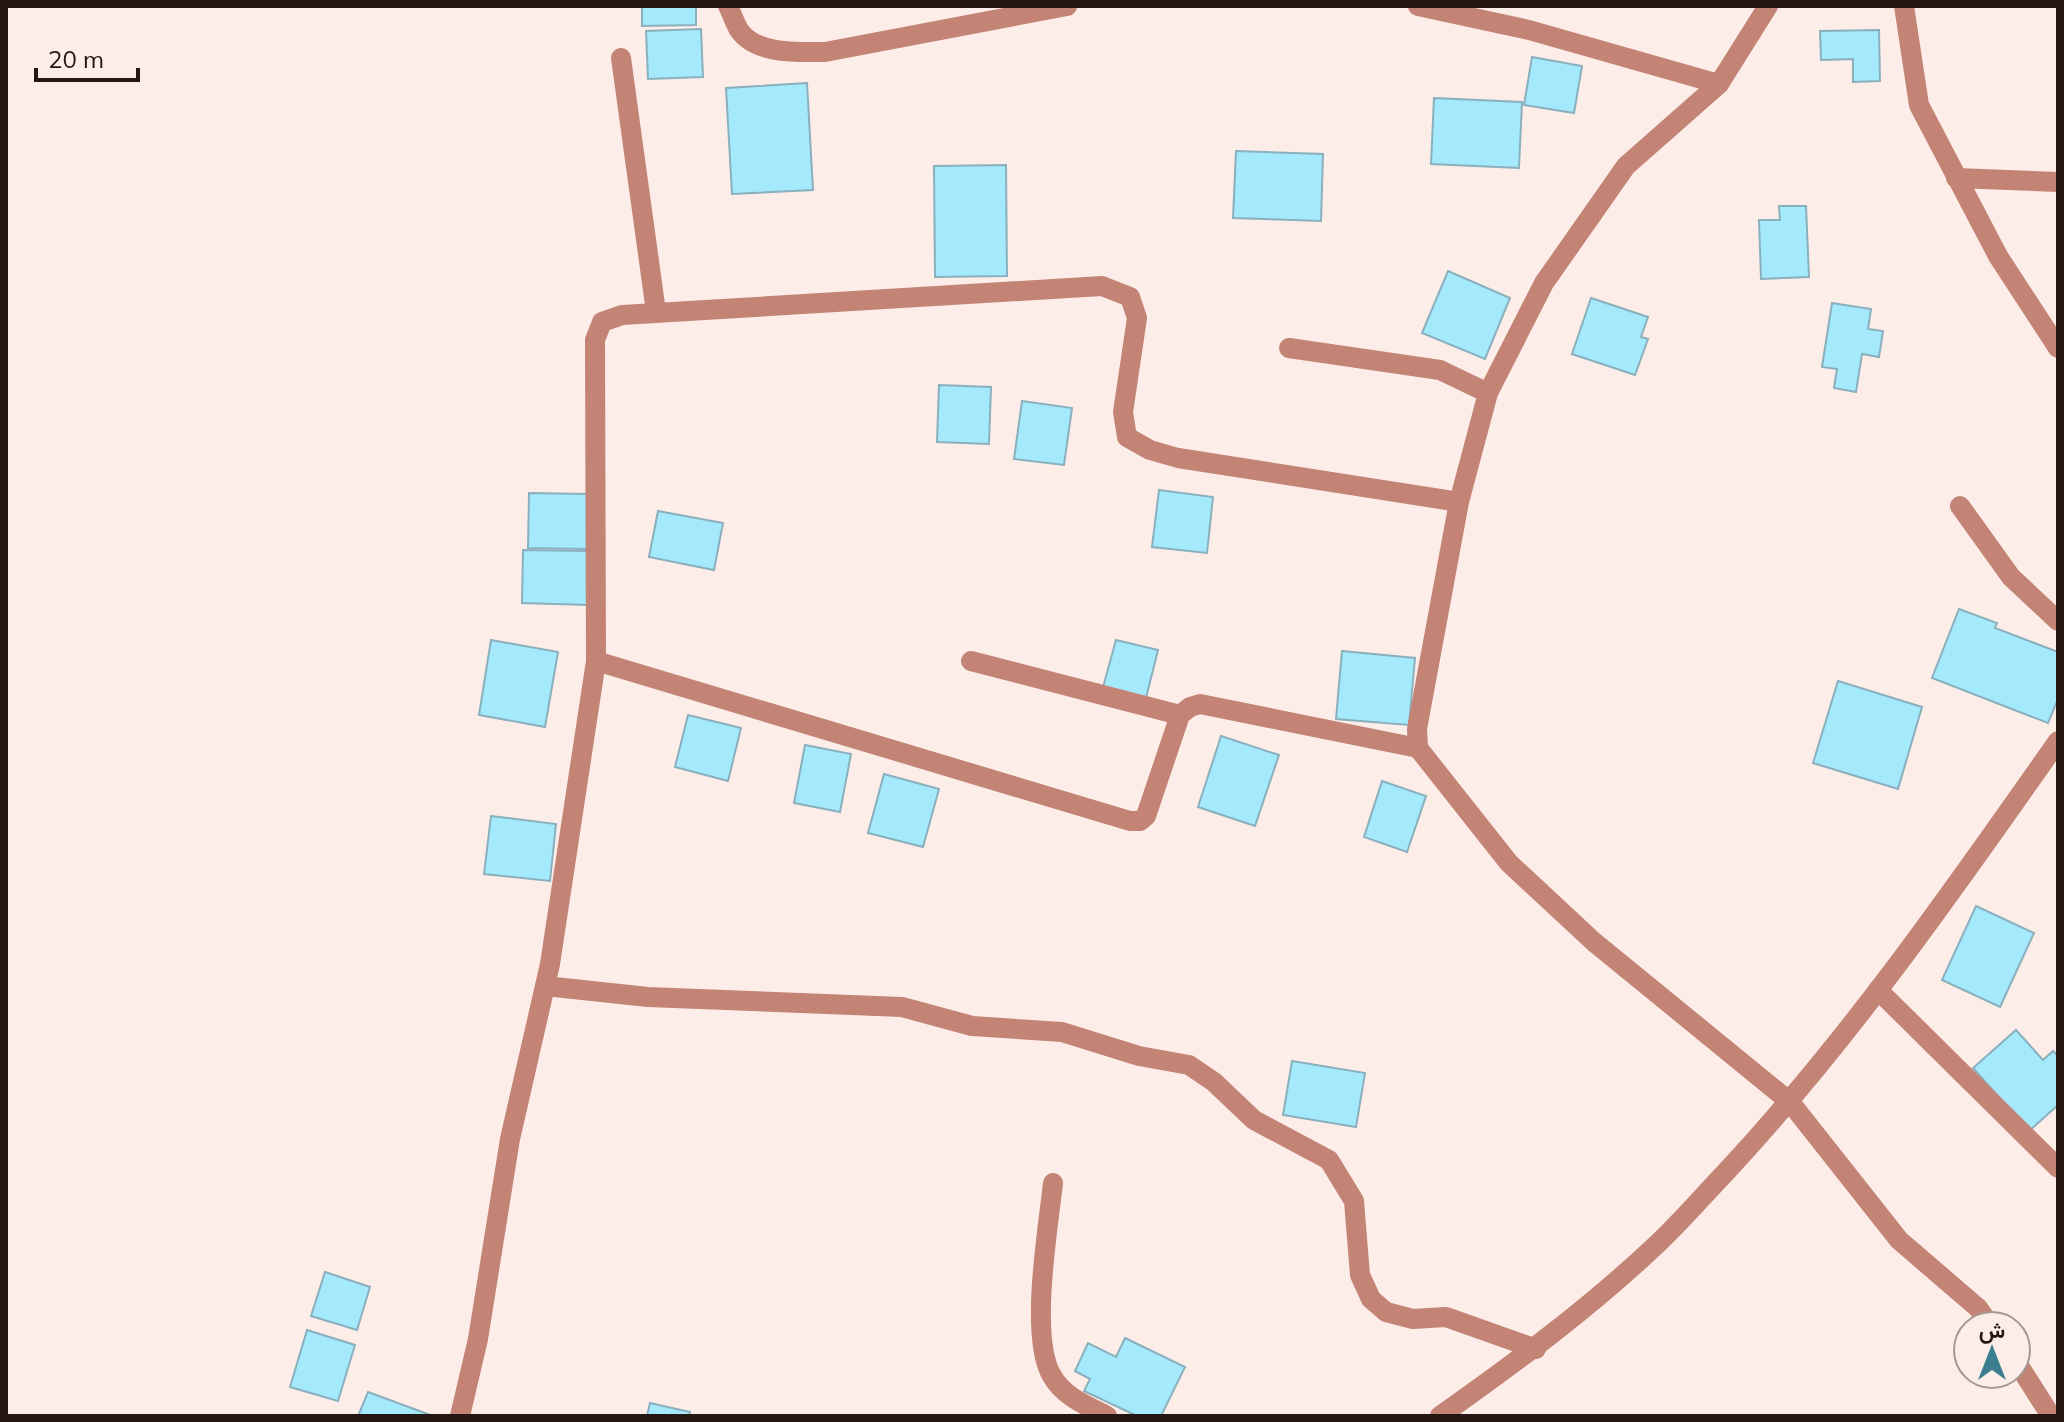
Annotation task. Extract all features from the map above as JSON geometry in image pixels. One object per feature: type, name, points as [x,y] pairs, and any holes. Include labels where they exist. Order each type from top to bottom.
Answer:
[{"type":"street","points":[[728,6],[741,32],[762,46],[792,52],[825,52],[1067,6]]},
{"type":"street","points":[[1418,6],[1529,30],[1719,84]]},
{"type":"street","points":[[1768,6],[1719,84],[1626,166],[1544,283],[1488,393],[1459,502],[1417,729],[1418,748],[1509,863],[1594,942],[1790,1102],[1899,1240],[1979,1310]]},
{"type":"street","points":[[1904,6],[1919,105],[1998,256],[2058,348]]},
{"type":"street","points":[[621,58],[656,312]]},
{"type":"street","points":[[1956,178],[2058,182]]},
{"type":"street","points":[[460,1416],[478,1339],[510,1139],[545,986],[596,661],[595,340],[602,322],[622,315],[656,312],[1102,286],[1130,297],[1137,318],[1123,412],[1127,437],[1150,450],[1178,458],[1459,502]]},
{"type":"street","points":[[1289,348],[1440,370],[1488,393]]},
{"type":"street","points":[[1960,506],[2011,577],[2058,621]]},
{"type":"street","points":[[596,661],[1130,821],[1140,821],[1146,816],[1180,715],[1200,704],[1418,748]]},
{"type":"street","points":[[971,661],[1180,715]]},
{"type":"street","points":[[1440,1416],[1536,1349],[1657,1245],[1790,1102],[1878,990],[2058,741]]},
{"type":"street","points":[[545,986],[648,997],[902,1007],[972,1026],[1062,1032],[1139,1056],[1189,1065],[1214,1082],[1254,1120],[1329,1160],[1354,1201],[1360,1275],[1371,1299],[1386,1312],[1413,1319],[1446,1317],[1536,1349]]},
{"type":"street","points":[[1878,990],[2058,1168]]},
{"type":"street","points":[[1053,1183],[1041,1305],[1043,1349],[1051,1375],[1070,1397],[1107,1416]]},
{"type":"street","points":[[2032,1386],[2051,1416]]},
{"type":"building","points":[[642,6],[696,6],[696,25],[642,26]]},
{"type":"building","points":[[701,29],[703,77],[648,79],[646,31]]},
{"type":"building","points":[[1879,30],[1880,81],[1853,82],[1853,59],[1821,60],[1820,31]]},
{"type":"building","points":[[1532,57],[1582,66],[1574,113],[1524,105]]},
{"type":"building","points":[[807,83],[813,190],[732,194],[726,88]]},
{"type":"building","points":[[1434,98],[1522,102],[1519,168],[1431,164]]},
{"type":"building","points":[[1236,151],[1323,154],[1321,221],[1233,218]]},
{"type":"building","points":[[1006,165],[1007,276],[935,277],[934,166]]},
{"type":"building","points":[[1779,206],[1806,206],[1809,277],[1761,279],[1759,220],[1780,220]]},
{"type":"building","points":[[1448,271],[1510,298],[1485,359],[1422,333]]},
{"type":"building","points":[[1591,298],[1648,317],[1641,337],[1648,339],[1635,375],[1572,354]]},
{"type":"building","points":[[1832,303],[1871,309],[1868,329],[1883,331],[1879,357],[1862,354],[1856,392],[1834,388],[1837,369],[1822,367]]},
{"type":"building","points":[[939,385],[991,387],[989,444],[937,442]]},
{"type":"building","points":[[1022,401],[1072,408],[1064,465],[1014,459]]},
{"type":"building","points":[[1159,490],[1213,497],[1207,553],[1152,547]]},
{"type":"building","points":[[529,493],[588,494],[587,549],[528,548]]},
{"type":"building","points":[[658,511],[723,523],[714,570],[649,557]]},
{"type":"building","points":[[523,550],[589,551],[588,605],[522,603]]},
{"type":"building","points":[[1959,609],[1997,623],[1995,628],[2058,652],[2058,699],[2048,723],[1932,678]]},
{"type":"building","points":[[491,640],[558,652],[545,727],[479,715]]},
{"type":"building","points":[[1116,640],[1158,650],[1145,702],[1102,691]]},
{"type":"building","points":[[1342,651],[1415,658],[1409,725],[1336,719]]},
{"type":"building","points":[[1838,681],[1922,707],[1898,789],[1813,763]]},
{"type":"building","points":[[688,715],[741,728],[728,781],[675,767]]},
{"type":"building","points":[[1221,736],[1279,755],[1255,826],[1198,807]]},
{"type":"building","points":[[805,745],[851,754],[840,812],[794,803]]},
{"type":"building","points":[[884,774],[939,789],[923,847],[868,833]]},
{"type":"building","points":[[1382,781],[1426,796],[1407,852],[1364,837]]},
{"type":"building","points":[[491,816],[556,824],[550,881],[484,874]]},
{"type":"building","points":[[1976,906],[2034,933],[2000,1007],[1942,980]]},
{"type":"building","points":[[2016,1030],[2043,1060],[2053,1051],[2058,1056],[2058,1105],[2029,1131],[1973,1068]]},
{"type":"building","points":[[1292,1061],[1365,1073],[1356,1127],[1283,1115]]},
{"type":"building","points":[[325,1272],[370,1287],[357,1330],[311,1316]]},
{"type":"building","points":[[307,1330],[355,1345],[338,1401],[290,1387]]},
{"type":"building","points":[[1125,1338],[1185,1367],[1161,1416],[1137,1416],[1084,1391],[1090,1379],[1075,1371],[1088,1343],[1116,1357]]},
{"type":"building","points":[[368,1392],[433,1416],[358,1416]]},
{"type":"building","points":[[650,1403],[690,1412],[689,1416],[647,1416]]}]
